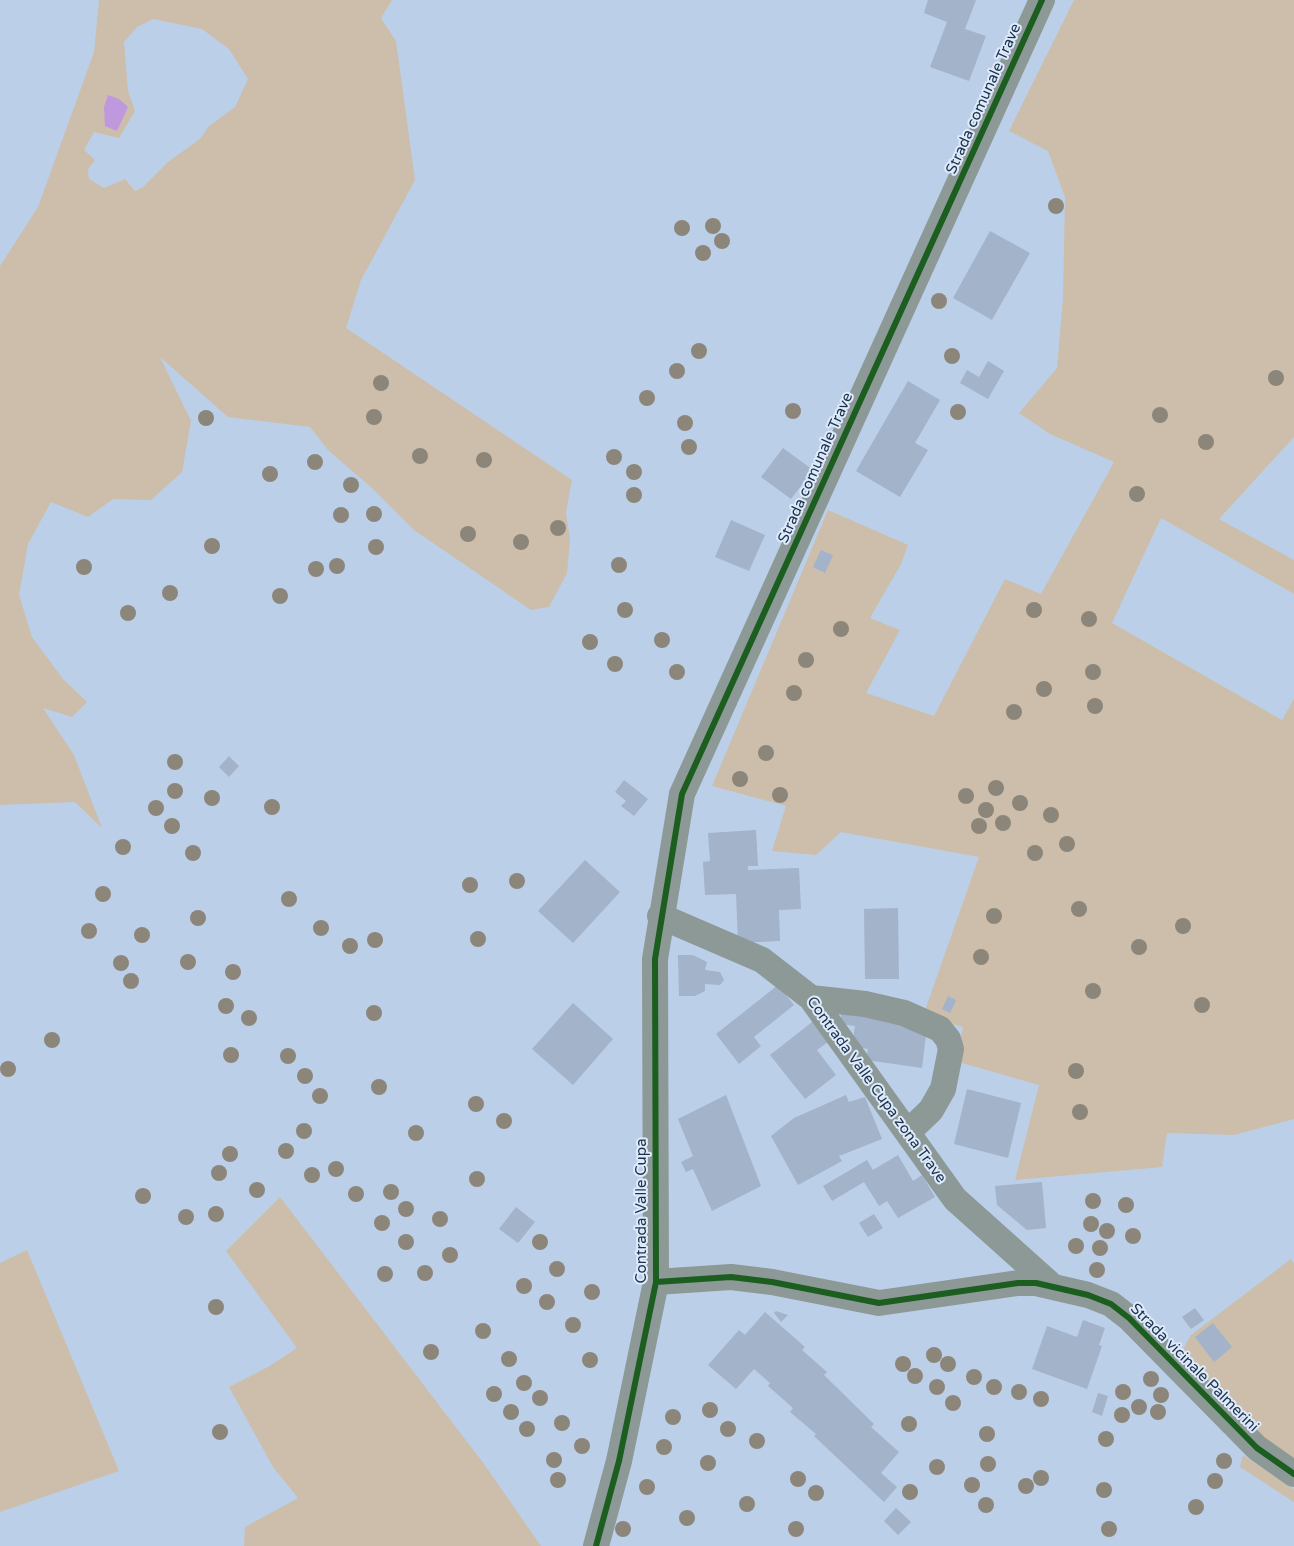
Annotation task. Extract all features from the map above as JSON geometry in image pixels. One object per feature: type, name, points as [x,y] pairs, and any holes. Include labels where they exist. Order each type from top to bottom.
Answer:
[{"type":"street","name":"Strada comunale Trave","points":[[654,958],[682,794],[1042,0]]},
{"type":"street","name":"Contrada Valle Cupa zona Trave","points":[[660,916],[762,960],[811,998],[955,1199],[1051,1286]]},
{"type":"street","name":"Contrada Valle Cupa","points":[[596,1546],[619,1462],[656,1282],[654,958]]},
{"type":"street","points":[[811,998],[865,1004],[904,1013],[940,1029],[948,1039],[951,1049],[943,1089],[931,1110],[908,1132]]},
{"type":"street","name":"Strada vicinale Palmerini","points":[[656,1282],[731,1277],[772,1282],[879,1303],[1018,1283],[1051,1286],[1088,1295],[1111,1304],[1129,1318],[1257,1448],[1294,1474]]},
{"type":"shaded area","points":[[99,0],[392,0],[381,18],[396,41],[415,180],[361,280],[346,328],[572,480],[566,512],[570,540],[567,573],[549,607],[531,610],[414,530],[372,488],[328,450],[310,427],[228,417],[160,357],[191,421],[182,472],[151,500],[113,499],[88,517],[51,502],[28,544],[19,595],[32,637],[63,679],[87,702],[72,717],[43,708],[74,755],[102,828],[75,802],[0,805],[0,266],[38,207],[94,52]],"holes":[[[153,19],[202,29],[229,49],[248,79],[235,107],[209,126],[200,139],[168,162],[143,187],[135,191],[125,179],[104,188],[89,179],[88,169],[95,160],[84,150],[94,132],[119,138],[135,111],[128,91],[124,42],[137,27]]]},
{"type":"shaded area","points":[[1074,0],[1294,0],[1294,437],[1219,519],[1294,560],[1294,594],[1161,518],[1112,623],[1282,720],[1294,699],[1294,1119],[1234,1135],[1167,1133],[1162,1167],[1015,1180],[1039,1085],[955,1061],[963,1027],[923,1016],[979,857],[841,832],[816,855],[772,851],[786,806],[712,786],[828,510],[908,545],[901,564],[870,618],[900,630],[866,693],[934,716],[1005,579],[1041,594],[1114,462],[1050,434],[1019,413],[1057,368],[1063,298],[1065,197],[1048,151],[1009,131]]},
{"type":"shaded area","points":[[108,95],[119,99],[128,107],[117,131],[105,126],[104,107]]},
{"type":"shaded area","points":[[280,1197],[484,1464],[541,1546],[244,1546],[245,1527],[298,1498],[273,1467],[229,1387],[268,1367],[297,1348],[226,1251]]},
{"type":"shaded area","points":[[27,1250],[119,1471],[0,1512],[0,1263]]},
{"type":"shaded area","points":[[1291,1259],[1294,1264],[1294,1463],[1269,1449],[1179,1357],[1191,1335]]},
{"type":"shaded area","points":[[1243,1455],[1294,1489],[1294,1502],[1240,1467]]},
{"type":"building","points":[[928,0],[976,0],[965,29],[986,36],[969,81],[930,67],[947,22],[924,13]]},
{"type":"building","points":[[990,231],[1030,253],[992,320],[953,298]]},
{"type":"building","points":[[988,361],[1004,371],[988,399],[960,383],[967,370],[979,377]]},
{"type":"building","points":[[908,381],[940,400],[915,443],[928,450],[900,497],[856,471]]},
{"type":"building","points":[[783,448],[813,470],[791,499],[761,477]]},
{"type":"building","points":[[731,520],[765,535],[749,571],[715,557]]},
{"type":"building","points":[[821,550],[833,555],[825,573],[813,567]]},
{"type":"building","points":[[229,756],[239,766],[229,777],[219,767]]},
{"type":"building","points":[[624,780],[648,799],[634,816],[621,806],[626,801],[615,792]]},
{"type":"building","points":[[756,830],[758,866],[748,866],[748,870],[799,868],[801,909],[779,910],[780,941],[738,943],[736,894],[705,895],[703,862],[710,861],[708,833]]},
{"type":"building","points":[[585,860],[620,892],[573,943],[538,911]]},
{"type":"building","points":[[898,908],[899,979],[865,979],[864,909]]},
{"type":"building","points":[[678,955],[693,955],[707,962],[705,970],[720,972],[724,980],[720,985],[705,984],[705,991],[695,996],[679,996]]},
{"type":"building","points":[[778,985],[794,1005],[754,1037],[761,1046],[739,1064],[716,1034]]},
{"type":"building","points":[[948,996],[956,1000],[950,1013],[942,1009]]},
{"type":"building","points":[[573,1003],[613,1039],[573,1085],[532,1049]]},
{"type":"building","points":[[842,1006],[927,1027],[922,1068],[866,1060],[868,1049],[852,1046],[855,1026],[840,1024]]},
{"type":"building","points":[[816,1019],[832,1039],[817,1050],[836,1075],[805,1099],[770,1055]]},
{"type":"building","points":[[967,1089],[1021,1103],[1008,1158],[954,1144]]},
{"type":"building","points":[[726,1095],[761,1186],[712,1211],[693,1169],[686,1172],[681,1162],[693,1156],[678,1119]]},
{"type":"building","points":[[846,1095],[849,1102],[865,1097],[882,1139],[839,1156],[842,1161],[798,1185],[771,1136],[794,1118]]},
{"type":"building","points":[[898,1155],[913,1181],[922,1175],[935,1197],[898,1218],[887,1201],[879,1206],[864,1182],[832,1201],[823,1186],[867,1160],[873,1170]]},
{"type":"building","points":[[1042,1182],[1046,1228],[1027,1230],[997,1205],[995,1186]]},
{"type":"building","points":[[516,1207],[535,1222],[518,1243],[499,1229]]},
{"type":"building","points":[[874,1214],[883,1228],[868,1237],[859,1223]]},
{"type":"building","points":[[1195,1308],[1204,1320],[1191,1329],[1182,1317]]},
{"type":"building","points":[[776,1311],[788,1315],[781,1322],[774,1313]]},
{"type":"building","points":[[765,1312],[805,1347],[802,1350],[827,1372],[824,1375],[874,1424],[871,1427],[899,1452],[881,1473],[897,1487],[884,1502],[814,1436],[816,1434],[790,1412],[793,1408],[768,1386],[770,1383],[754,1369],[736,1389],[708,1365],[739,1330],[745,1335]]},
{"type":"building","points":[[1083,1320],[1105,1328],[1099,1345],[1102,1346],[1087,1389],[1032,1369],[1047,1326],[1077,1337]]},
{"type":"building","points":[[1213,1323],[1232,1347],[1214,1362],[1195,1337]]},
{"type":"building","points":[[1098,1393],[1108,1396],[1102,1416],[1092,1412]]},
{"type":"building","points":[[896,1508],[911,1522],[898,1535],[884,1521]]},
{"type":"cycle path","points":[[596,1546],[619,1461],[656,1282],[655,959],[682,794],[1042,0]]},
{"type":"cycle path","points":[[656,1282],[731,1277],[772,1282],[879,1303],[1018,1283],[1036,1283],[1088,1295],[1111,1304],[1129,1318],[1257,1448],[1294,1474]]}]
